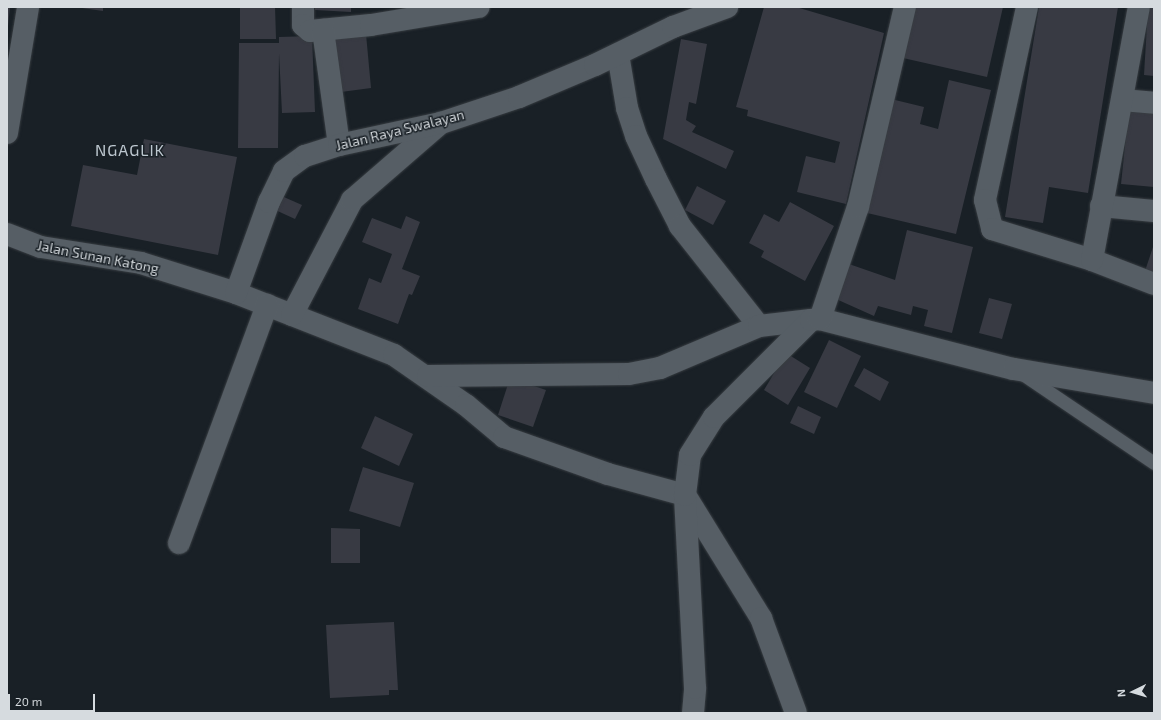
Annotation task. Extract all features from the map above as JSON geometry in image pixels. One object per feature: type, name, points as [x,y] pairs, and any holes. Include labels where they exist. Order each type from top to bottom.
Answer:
[{"type":"street","points":[[7,133],[15,42],[28,7]]},
{"type":"street","points":[[303,7],[304,27],[310,31],[323,30],[372,16],[479,7]]},
{"type":"street","name":"Jalan Raya Swalayan","points":[[236,293],[269,202],[284,171],[306,156],[339,145],[441,123],[519,97],[618,54],[673,27],[727,7]]},
{"type":"street","points":[[693,713],[694,688],[685,495],[690,454],[714,417],[816,320],[858,207],[905,7]]},
{"type":"street","points":[[1027,7],[985,200],[992,229],[1092,260],[1154,284]]},
{"type":"street","points":[[1092,260],[1139,7]]},
{"type":"street","points":[[323,30],[339,145]]},
{"type":"street","points":[[618,54],[627,108],[636,136],[680,226],[760,326]]},
{"type":"street","points":[[1122,100],[1154,103]]},
{"type":"street","points":[[292,315],[352,200],[441,123]]},
{"type":"street","points":[[1101,206],[1154,211]]},
{"type":"street","name":"Jalan Sunan Katong","points":[[7,234],[41,248],[141,263],[236,293],[394,355],[428,376],[504,437],[608,474],[685,495]]},
{"type":"street","points":[[179,543],[267,305]]},
{"type":"street","points":[[428,376],[636,373],[677,362],[760,326],[816,320],[1014,368],[1154,393]]},
{"type":"street","points":[[685,495],[761,618],[796,713]]},
{"type":"lane","points":[[1014,368],[1154,462]]},
{"type":"building","points":[[7,7],[10,7],[8,26],[7,26]]},
{"type":"building","points":[[75,7],[103,7],[103,11]]},
{"type":"building","points":[[240,7],[275,7],[276,39],[240,39]]},
{"type":"building","points":[[315,7],[351,7],[351,12],[315,10]]},
{"type":"building","points":[[764,7],[796,7],[884,33],[846,204],[797,192],[806,156],[835,163],[840,142],[747,116],[748,110],[736,107]]},
{"type":"building","points":[[914,7],[1003,7],[987,77],[903,58]]},
{"type":"building","points":[[1039,7],[1118,7],[1088,193],[1049,187],[1043,223],[1005,217]]},
{"type":"building","points":[[1148,7],[1154,7],[1154,76],[1144,75]]},
{"type":"building","points":[[366,34],[371,88],[341,92],[335,37]]},
{"type":"building","points":[[312,36],[315,112],[282,113],[279,53],[278,148],[238,148],[239,43],[279,43],[279,37]]},
{"type":"building","points":[[681,39],[707,44],[696,104],[689,102],[686,120],[696,126],[692,132],[734,151],[726,169],[663,139]]},
{"type":"building","points":[[949,80],[991,90],[956,234],[863,212],[891,99],[924,107],[920,124],[938,129]]},
{"type":"building","points":[[1129,107],[1154,110],[1154,187],[1121,184]]},
{"type":"building","points":[[144,139],[237,157],[218,255],[71,226],[83,165],[137,175]]},
{"type":"building","points":[[697,186],[726,201],[713,225],[685,210]]},
{"type":"building","points":[[277,194],[302,205],[295,219],[271,208]]},
{"type":"building","points":[[790,202],[834,226],[805,281],[761,257],[764,251],[749,243],[764,214],[779,222]]},
{"type":"building","points":[[406,216],[420,222],[402,269],[420,276],[412,295],[409,294],[398,324],[358,309],[369,278],[381,283],[392,254],[362,242],[372,218],[401,229]]},
{"type":"building","points":[[907,230],[973,247],[952,333],[924,326],[928,310],[913,306],[911,315],[878,306],[874,316],[836,299],[849,264],[895,280]]},
{"type":"building","points":[[1154,244],[1154,274],[1145,271]]},
{"type":"building","points":[[989,298],[1012,304],[1002,339],[979,333]]},
{"type":"building","points":[[829,340],[861,356],[837,408],[804,392]]},
{"type":"building","points":[[786,353],[810,368],[788,405],[764,390]]},
{"type":"building","points":[[864,368],[889,382],[880,401],[854,386]]},
{"type":"building","points":[[510,378],[546,390],[533,427],[498,415]]},
{"type":"building","points":[[798,406],[821,417],[814,434],[790,423]]},
{"type":"building","points":[[375,416],[413,434],[399,466],[361,448]]},
{"type":"building","points":[[363,467],[414,483],[400,527],[349,511]]},
{"type":"building","points":[[331,528],[360,529],[360,563],[331,563]]},
{"type":"building","points":[[394,622],[398,690],[389,690],[389,695],[330,698],[326,625]]},
{"type":"district","name":"NGAGLIK","points":[[130,150]]}]
